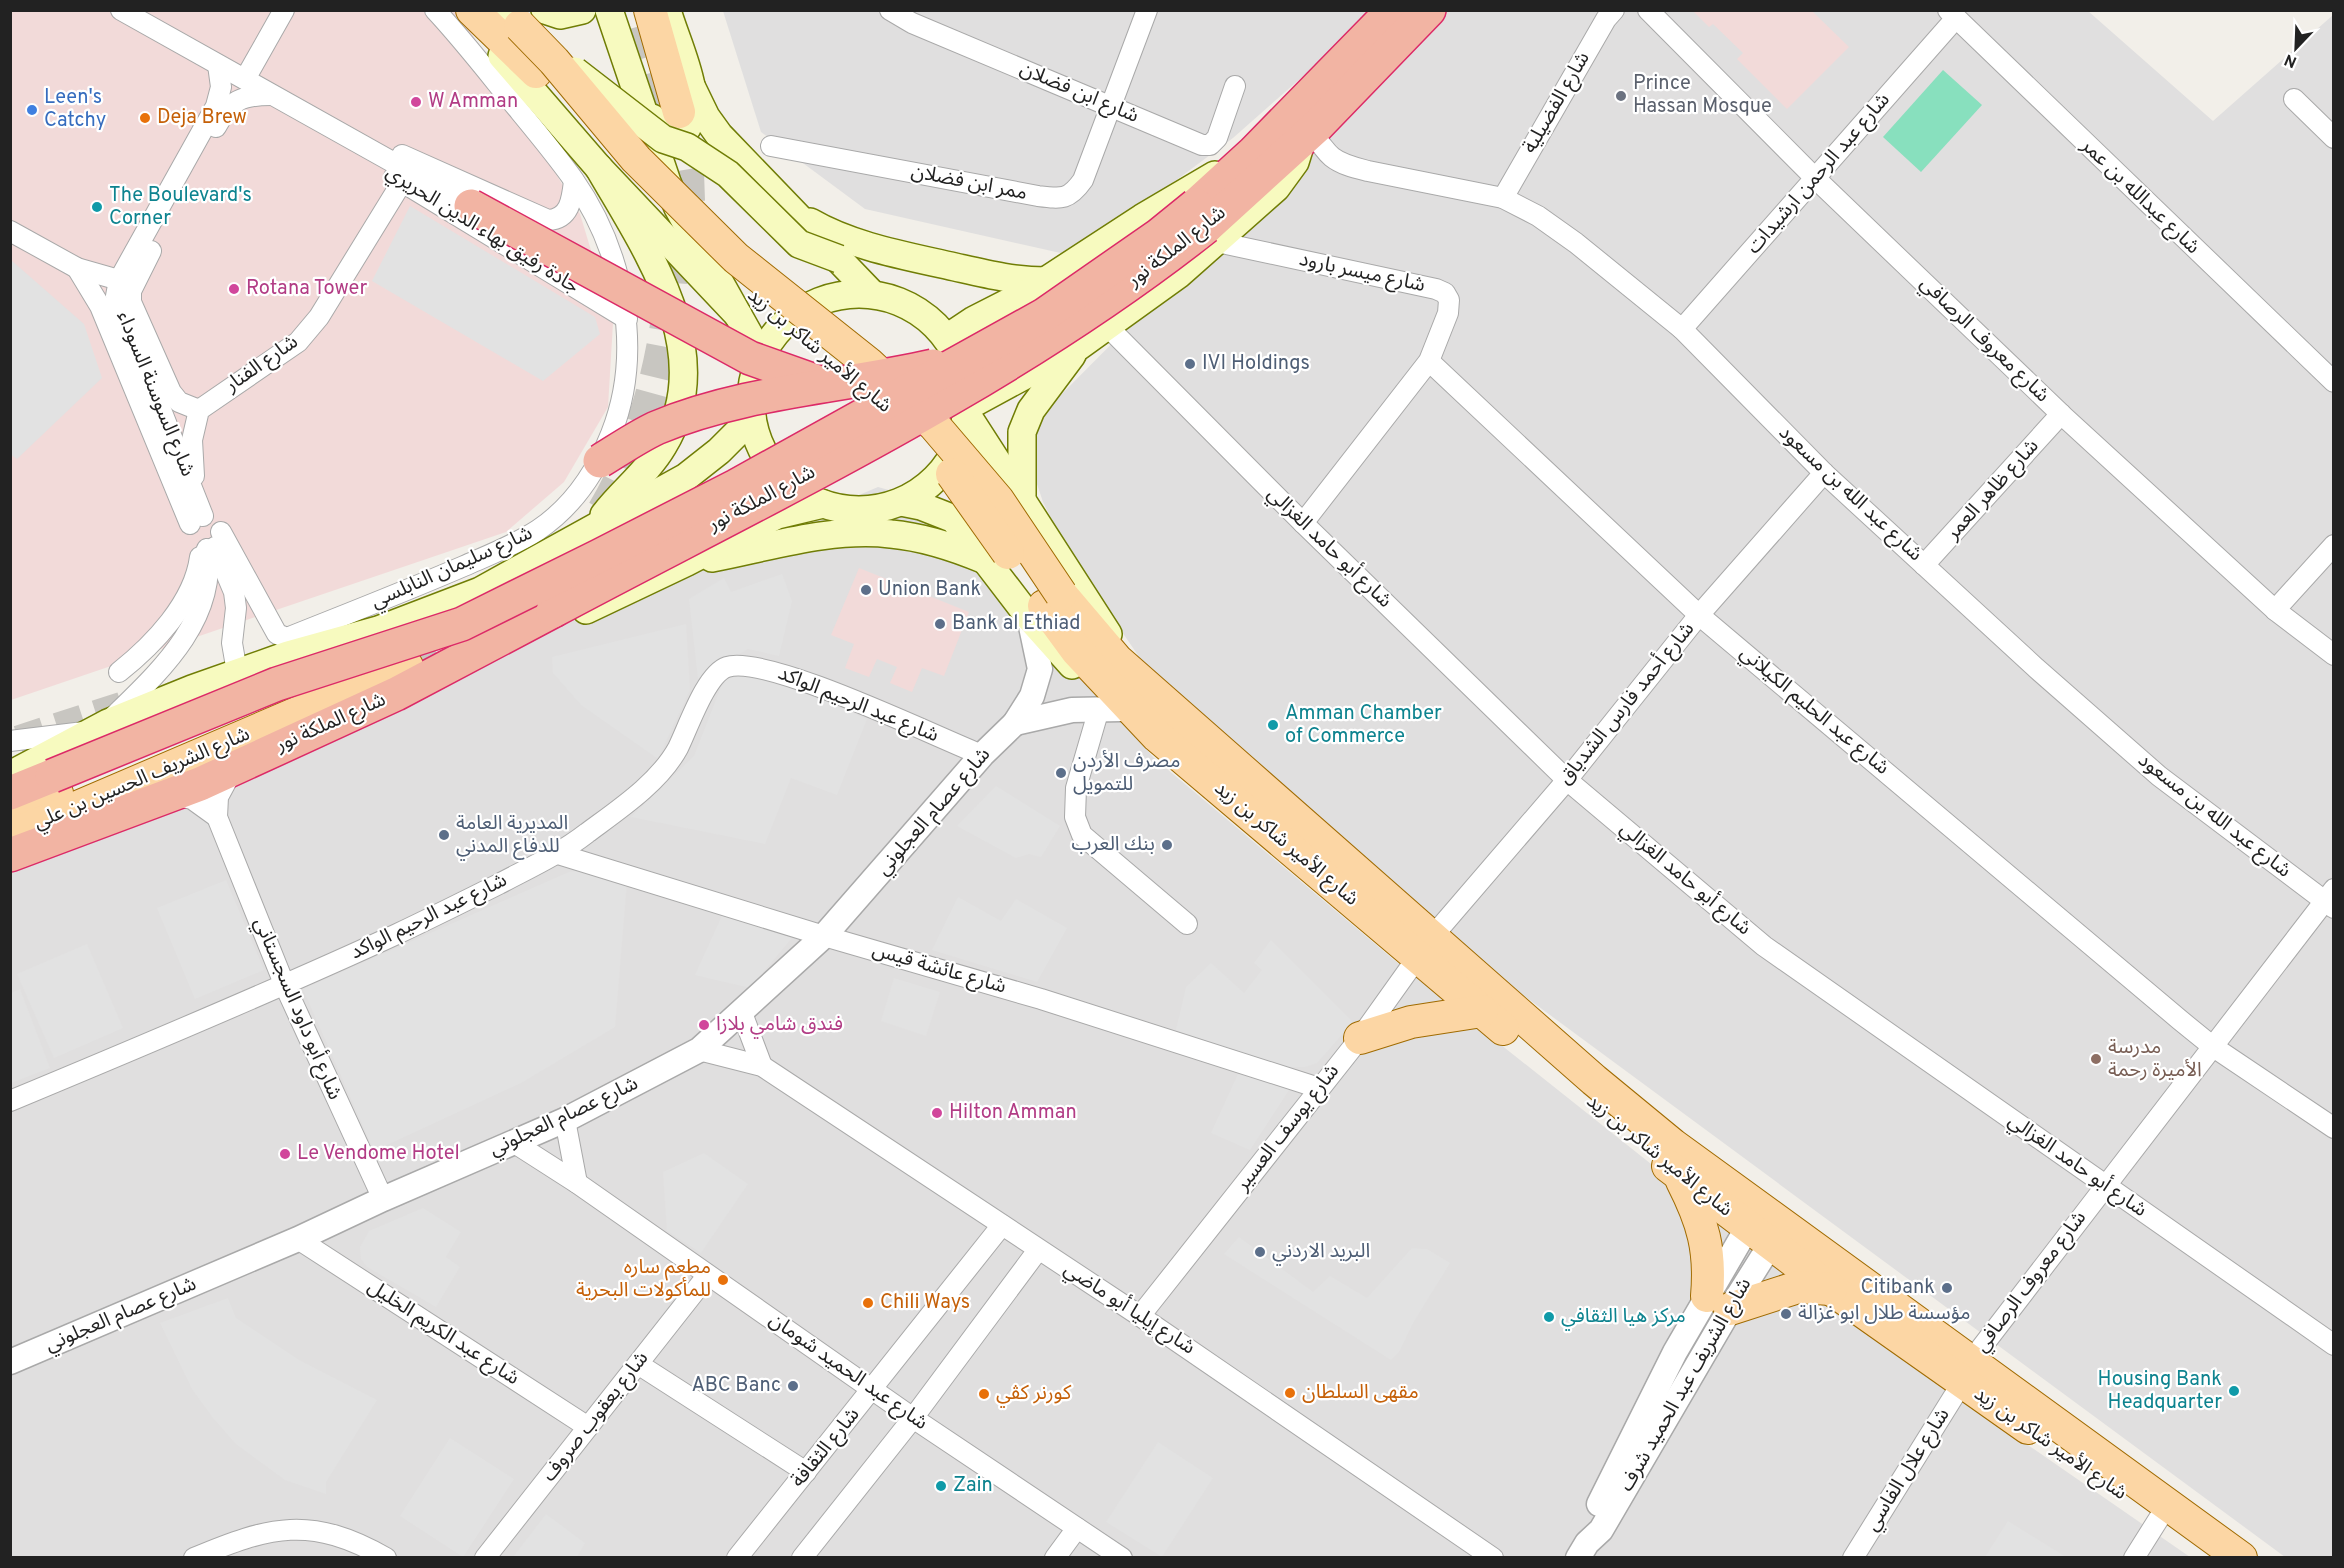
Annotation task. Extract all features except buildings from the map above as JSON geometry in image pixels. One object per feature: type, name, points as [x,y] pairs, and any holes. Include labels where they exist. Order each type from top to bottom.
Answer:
[{"type":"highway","name":"شارع الملكة نور","points":[[10,793],[277,684],[462,624],[736,486],[959,348],[1044,315],[1112,269],[1206,224],[1253,153],[1393,10]]},
{"type":"highway","name":"شارع الملكة نور","points":[[10,855],[171,795],[233,768],[401,680],[553,611],[1007,366],[1104,303],[1206,224],[1302,139],[1429,10]]},
{"type":"highway","points":[[471,206],[750,358],[826,385]]},
{"type":"highway","points":[[600,461],[653,430],[677,420],[777,394],[826,385],[880,379],[959,348]]},
{"type":"main road","points":[[465,10],[599,168],[738,315]]},
{"type":"main road","name":"شارع الأمير شاكر بن زيد","points":[[472,10],[536,72],[627,178],[670,222],[719,267],[843,366],[945,465],[1077,651],[1157,735],[1594,1080],[1673,1145],[1765,1226],[1831,1289],[1967,1372]]},
{"type":"main road","points":[[523,16],[560,15],[582,10]]},
{"type":"main road","points":[[667,10],[690,84],[706,117],[719,135],[872,294]]},
{"type":"main road","points":[[630,15],[639,100],[678,208],[761,356]]},
{"type":"main road","points":[[630,15],[678,112]]},
{"type":"main road","points":[[523,16],[635,120],[663,139],[695,152],[728,174],[799,244],[839,259]]},
{"type":"main road","name":"شارع الأمير شاكر بن زيد","points":[[523,16],[554,61],[636,159],[728,251],[868,363],[934,425],[998,500],[1045,606],[1098,641],[1162,700],[1425,947],[1482,1011],[1678,1175],[1765,1226],[2163,1511],[2241,1557]]},
{"type":"main road","points":[[639,100],[662,130],[672,134],[682,132],[687,128],[694,111],[690,84]]},
{"type":"main road","points":[[959,348],[974,320],[1036,287],[1142,218],[1253,153]]},
{"type":"main road","points":[[591,531],[644,472],[664,445],[680,403],[683,380],[683,365],[670,298],[649,255],[599,168]]},
{"type":"main road","points":[[792,211],[829,232],[884,250],[1036,287]]},
{"type":"main road","points":[[967,410],[1071,351],[1108,327],[1179,274],[1206,224]]},
{"type":"main road","points":[[1036,287],[1010,311],[1006,323],[1008,336],[1014,345],[1022,349],[1071,351]]},
{"type":"main road","points":[[872,294],[893,299],[914,309],[932,322],[959,348],[967,410],[960,442],[946,467],[926,488],[901,502],[862,510],[824,504],[802,494],[776,470],[758,440],[752,418],[752,386],[761,356],[780,328],[806,308],[838,296],[872,294]]},
{"type":"main road","points":[[1017,489],[1022,432],[1031,410],[1071,351]]},
{"type":"main road","points":[[967,410],[1118,650],[1162,700]]},
{"type":"main road","points":[[10,775],[99,727],[237,672],[378,630],[480,591],[686,477],[719,451],[752,418]]},
{"type":"main road","points":[[1017,489],[1004,473],[993,467],[980,465],[968,468],[958,476],[951,487],[949,499],[954,519],[985,560],[1045,606],[1075,668],[1110,709],[1157,735]]},
{"type":"main road","points":[[686,477],[699,474],[714,475],[728,479],[737,488],[742,497],[740,521],[734,533],[723,543]]},
{"type":"main road","points":[[901,502],[921,506],[954,519]]},
{"type":"main road","points":[[401,680],[520,642],[687,562],[777,514],[824,504]]},
{"type":"main road","points":[[687,562],[798,540],[888,533],[932,541],[985,560]]},
{"type":"main road","name":"شارع الشريف الحسين بن علي","points":[[10,836],[401,680]]},
{"type":"main road","name":"شارع الشريف الحسين بن علي","points":[[10,812],[295,693]]},
{"type":"main road","points":[[1360,1038],[1411,1022],[1482,1011]]},
{"type":"main road","points":[[1678,1175],[1695,1207],[1708,1248],[1719,1302],[1798,1287],[1831,1289]]},
{"type":"main road","name":"شارع الأمير شاكر بن زيد","points":[[2163,1511],[2213,1557]]},
{"type":"street","name":"جادة رفيق بهاء الدين الحريري","points":[[121,10],[471,206]]},
{"type":"street","points":[[245,79],[284,10]]},
{"type":"street","name":"شارع سليمان النابلسي","points":[[211,544],[277,634],[287,638],[415,587],[537,530],[566,504],[600,461],[619,414],[626,382],[627,319],[613,260],[594,217],[574,181],[472,52],[435,10]]},
{"type":"street","name":"شارع ابن فضلان","points":[[890,10],[916,17],[1112,107],[1206,146],[1217,138],[1235,86]]},
{"type":"street","name":"ممر ابن فضلان","points":[[771,146],[1057,199],[1072,195],[1083,180],[1147,10]]},
{"type":"street","name":"شارع معروف الرصافي","points":[[1648,10],[1816,179],[2061,414],[2275,610],[2334,655]]},
{"type":"street","name":"شارع الفضيلية","points":[[1503,198],[1606,19],[1614,11]]},
{"type":"street","name":"شارع عبد الرحمن ارشيدات","points":[[1682,330],[1816,179],[1952,14]]},
{"type":"street","name":"شارع عبدالله بن عمر","points":[[1952,14],[2334,382]]},
{"type":"street","points":[[120,280],[216,106],[221,87],[218,65]]},
{"type":"street","points":[[194,492],[192,440],[199,410],[179,402],[171,392],[131,302],[131,291],[224,113],[244,97],[271,95]]},
{"type":"street","points":[[2294,99],[2334,138]]},
{"type":"street","points":[[1330,156],[1329,141],[1342,100]]},
{"type":"street","name":"جادة رفيق بهاء الدين الحريري","points":[[350,138],[399,154],[548,220],[557,220],[567,211],[574,181]]},
{"type":"street","name":"جادة رفيق بهاء الدين الحريري","points":[[350,138],[359,152],[402,182],[627,319]]},
{"type":"street","name":"شارع عبد الله بن مسعود","points":[[1302,139],[1310,138],[1323,142],[1330,156],[1346,165],[1503,198],[1538,216],[1576,243],[1682,330],[1824,472],[2036,668],[2159,776],[2330,899]]},
{"type":"street","name":"شارع الفنار","points":[[199,410],[298,342],[319,317],[402,182]]},
{"type":"street","name":"شارع ميسر بارود","points":[[1206,224],[1436,289],[1445,293],[1449,300],[1448,313],[1429,361],[1303,523]]},
{"type":"street","name":"شارع السوسنة السوداء","points":[[10,231],[77,268],[120,280],[117,290],[118,305],[194,492],[196,520]]},
{"type":"street","name":"شارع السوسنة السوداء","points":[[77,268],[100,306],[196,520]]},
{"type":"street","name":"شارع أبو حامد الغزالي","points":[[1108,327],[1303,523],[1567,780],[1764,946],[2334,1345]]},
{"type":"street","name":"شارع عبد الحليم الكيلاني","points":[[1429,361],[1699,615],[2212,1046]]},
{"type":"street","name":"شارع ظاهر العمر","points":[[1924,565],[2061,414]]},
{"type":"street","name":"شارع أحمد فارس الشدياق","points":[[1425,947],[1567,780],[1699,615],[1824,472]]},
{"type":"street","points":[[10,741],[99,727],[168,661],[186,636],[206,588],[211,544],[213,519],[196,520],[188,538],[191,543],[211,544]]},
{"type":"street","points":[[119,672],[145,650],[176,611],[211,544]]},
{"type":"street","points":[[211,544],[234,592],[236,608],[232,643],[237,672]]},
{"type":"street","points":[[2275,610],[2334,545]]},
{"type":"street","name":"شارع عصام العجلوني","points":[[10,1362],[298,1239],[383,1199],[565,1120],[699,1050],[824,936],[982,755],[1015,723],[1032,696],[1040,669],[1045,606]]},
{"type":"street","name":"شارع عبد الرحيم الواكد","points":[[10,1101],[285,986],[425,921],[558,854],[617,810],[657,775],[677,751],[715,675],[728,666],[761,667],[786,675],[852,699],[982,755]]},
{"type":"street","points":[[1015,723],[1072,710],[1110,709],[1076,788],[1075,817],[1082,835],[1187,924]]},
{"type":"street","points":[[217,817],[218,797],[233,768]]},
{"type":"street","points":[[171,795],[192,799],[217,817]]},
{"type":"street","name":"شارع أبو داود السجستاني","points":[[217,817],[285,986],[383,1199]]},
{"type":"street","name":"شارع عائشة قيس","points":[[558,854],[824,936],[1041,999],[1319,1088]]},
{"type":"street","name":"شارع معروف الرصافي","points":[[1967,1372],[2105,1185],[2212,1046],[2330,899]]},
{"type":"street","name":"شارع يوسف العسير","points":[[1140,1316],[1360,1038],[1425,947]]},
{"type":"street","points":[[742,1013],[762,1066]]},
{"type":"street","points":[[2212,1046],[2334,1128]]},
{"type":"street","name":"شارع إيليا أبو ماضي","points":[[699,1050],[762,1066],[1140,1316],[1493,1557]]},
{"type":"street","points":[[565,1120],[577,1183]]},
{"type":"street","name":"شارع عبد الحميد شومان","points":[[513,1142],[577,1183],[707,1276],[914,1418],[1122,1557]]},
{"type":"street","name":"شارع الثقافة","points":[[737,1557],[1002,1225]]},
{"type":"street","name":"شارع الشريف عبد الحميد شرف","points":[[1582,1550],[1601,1530],[1719,1302],[1765,1226]]},
{"type":"street","name":"شارع عبد الكريم الخليل","points":[[298,1239],[588,1427]]},
{"type":"street","points":[[802,1557],[914,1418],[1038,1250]]},
{"type":"street","name":"شارع يعقوب صروف","points":[[485,1557],[707,1276]]},
{"type":"street","points":[[638,1364],[806,1472]]},
{"type":"street","name":"شارع علال الفاسي","points":[[1853,1557],[1967,1372]]},
{"type":"street","points":[[2134,1557],[2163,1511]]},
{"type":"street","points":[[194,1557],[247,1537],[275,1530],[297,1528],[341,1536],[386,1557]]},
{"type":"street","points":[[1055,1557],[1077,1528]]},
{"type":"shaded area","points":[[10,11],[458,11],[580,214],[613,323],[608,407],[564,482],[506,532],[11,700]]},
{"type":"shaded area","points":[[723,11],[1377,11],[1233,138],[1074,256],[865,209],[761,132]]},
{"type":"shaded area","points":[[1442,11],[2088,11],[2213,121],[2333,15],[2333,1557],[2285,1557],[1413,914],[1144,664],[1070,556],[1043,502],[1031,466],[1032,437],[1040,416]]},
{"type":"shaded area","points":[[1693,11],[1812,11],[1849,47],[1787,109],[1737,59],[1743,53],[1713,24],[1709,27]]},
{"type":"shaded area","points":[[410,206],[595,317],[600,334],[543,381],[372,281]]},
{"type":"shaded area","points":[[11,260],[84,324],[102,378],[17,459],[10,454]]},
{"type":"shaded area","points":[[878,487],[942,505],[1029,619],[1154,758],[1393,959],[1850,1322],[2190,1557],[11,1558],[11,854]]},
{"type":"shaded area","points":[[859,568],[969,612],[944,676],[922,668],[912,692],[890,683],[897,667],[877,659],[869,677],[845,668],[854,644],[831,635]]},
{"type":"shaded area","points":[[782,574],[792,601],[779,656],[748,649],[698,679],[689,599],[724,578],[731,592]]},
{"type":"shaded area","points":[[686,624],[690,690],[658,759],[581,705],[553,673],[552,657]]},
{"type":"shaded area","points":[[757,670],[818,690],[816,697],[867,719],[837,795],[791,778],[765,844],[631,817],[694,756],[721,687],[731,675]]},
{"type":"shaded area","points":[[996,786],[1060,826],[1041,857],[1029,854],[1016,858],[957,826]]},
{"type":"shaded area","points":[[588,870],[627,881],[615,1027],[521,1083],[374,1151],[303,989],[569,872]]},
{"type":"shaded area","points":[[226,880],[264,970],[195,999],[157,908]]},
{"type":"shaded area","points":[[958,897],[1001,921],[1016,899],[1067,928],[1037,982],[932,950]]},
{"type":"shaded area","points":[[726,907],[796,933],[750,988],[695,975]]},
{"type":"shaded area","points":[[1271,940],[1353,1022],[1317,1063],[1305,1067],[1277,1067],[1176,1030],[1186,987],[1211,963],[1244,993],[1262,970],[1254,963]]},
{"type":"shaded area","points":[[87,944],[123,1028],[54,1058],[17,974]]},
{"type":"shaded area","points":[[894,978],[940,992],[926,1036],[881,1021]]},
{"type":"shaded area","points":[[20,989],[50,1068],[11,1083],[11,993]]},
{"type":"shaded area","points":[[1238,1074],[1291,1087],[1250,1150],[1211,1133]]},
{"type":"shaded area","points":[[704,1153],[748,1184],[701,1253],[667,1231],[663,1172]]},
{"type":"shaded area","points":[[423,1208],[461,1232],[446,1257],[460,1267],[436,1307],[367,1267],[361,1259],[360,1247],[369,1231]]},
{"type":"shaded area","points":[[1239,1237],[1313,1292],[1330,1276],[1367,1298],[1412,1248],[1427,1249],[1450,1263],[1413,1323],[1399,1352],[1391,1360],[1224,1254]]},
{"type":"shaded area","points":[[228,1298],[236,1318],[299,1360],[377,1400],[326,1482],[326,1494],[285,1480],[236,1444],[192,1389],[160,1323]]},
{"type":"shaded area","points":[[450,1438],[514,1479],[463,1557],[400,1516]]},
{"type":"shaded area","points":[[1158,1442],[1213,1478],[1162,1557],[1106,1522]]},
{"type":"shaded area","points":[[546,1514],[585,1543],[577,1557],[513,1557]]},
{"type":"shaded area","points":[[2008,1521],[2066,1557],[1985,1557]]},
{"type":"green space","points":[[1943,70],[1982,105],[1921,172],[1883,137]]},
{"type":"tunnel","points":[[633,28],[666,146]]},
{"type":"tunnel","points":[[680,122],[688,172],[690,230]]},
{"type":"tunnel","points":[[603,511],[635,445],[657,371],[670,296],[673,222]]},
{"type":"tunnel","points":[[407,666],[484,627]]},
{"type":"tunnel","points":[[18,739],[141,699]]},
{"type":"place","name":"Prince Hassan Mosque","points":[[1621,96]]},
{"type":"place","name":"W Amman","points":[[416,102]]},
{"type":"place","name":"Leen's Catchy","points":[[32,110]]},
{"type":"place","name":"Deja Brew","points":[[145,118]]},
{"type":"place","name":"The Boulevard's Corner","points":[[97,207]]},
{"type":"place","name":"Rotana Tower","points":[[234,289]]},
{"type":"place","name":"IVI Holdings","points":[[1190,364]]},
{"type":"place","name":"Union Bank","points":[[866,590]]},
{"type":"place","name":"Bank al Ethiad","points":[[940,624]]},
{"type":"place","name":"Amman Chamber of Commerce","points":[[1273,725]]},
{"type":"place","name":"مصرف الأردن للتمويل","points":[[1061,773]]},
{"type":"place","name":"المديرية العامة للدفاع المدني","points":[[444,835]]},
{"type":"place","name":"بنك العرب","points":[[1167,845]]},
{"type":"place","name":"فندق شامي بلازا","points":[[704,1025]]},
{"type":"place","name":"مدرسة الأميرة رحمة","points":[[2096,1059]]},
{"type":"place","name":"Hilton Amman","points":[[937,1113]]},
{"type":"place","name":"Le Vendome Hotel","points":[[285,1154]]},
{"type":"place","name":"البريد الاردني","points":[[1260,1252]]},
{"type":"place","name":"مطعم ساره للمأكولات البحرية","points":[[723,1280]]},
{"type":"place","name":"Citibank","points":[[1947,1288]]},
{"type":"place","name":"Chili Ways","points":[[868,1303]]},
{"type":"place","name":"مؤسسة طلال ابو غزالة","points":[[1786,1314]]},
{"type":"place","name":"مركز هيا الثقافي","points":[[1549,1317]]},
{"type":"place","name":"ABC Banc","points":[[793,1386]]},
{"type":"place","name":"Housing Bank Headquarter","points":[[2234,1391]]},
{"type":"place","name":"مقهى السلطان","points":[[1290,1393]]},
{"type":"place","name":"كورنر كڤي","points":[[984,1394]]},
{"type":"place","name":"Zain","points":[[941,1486]]}]
